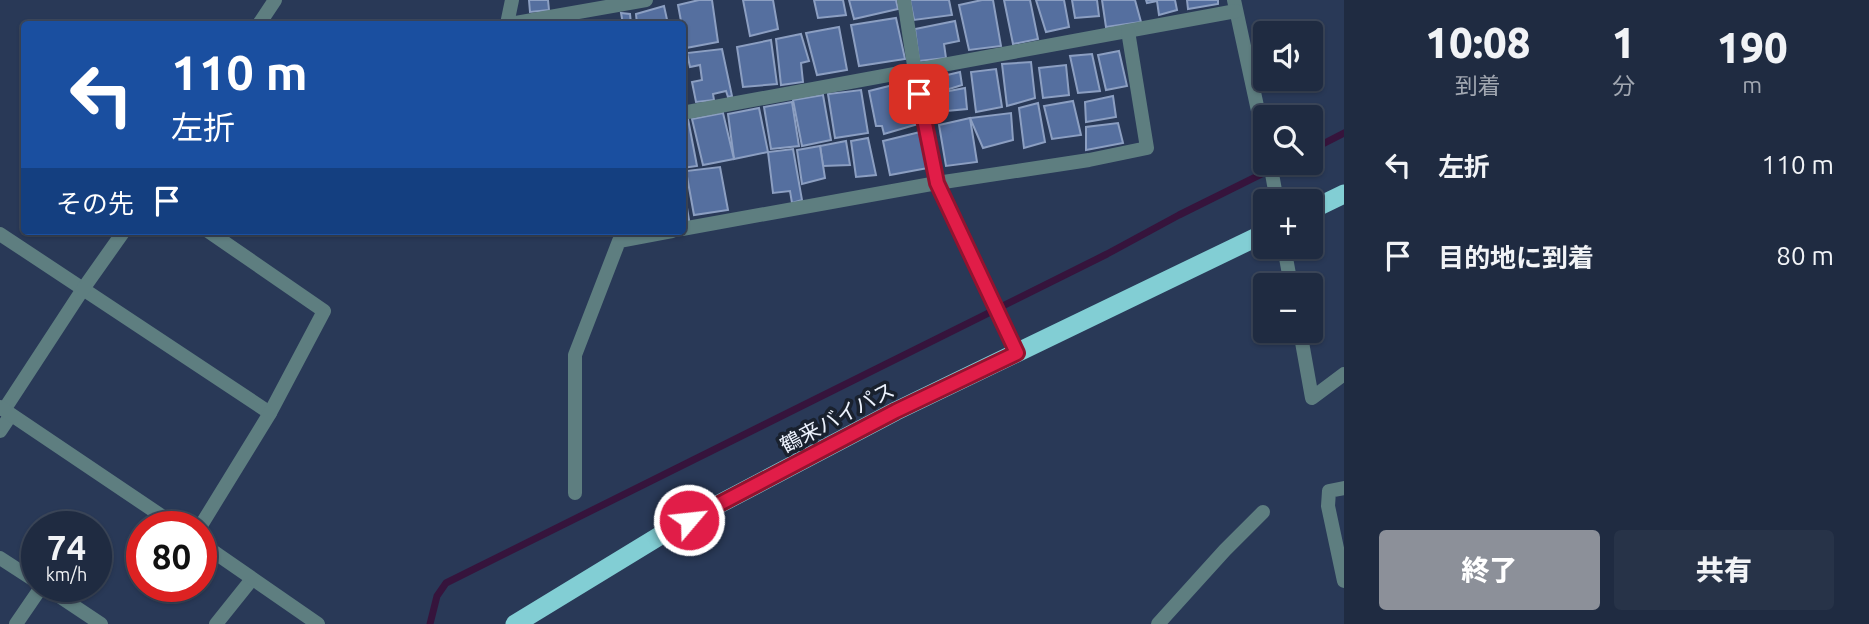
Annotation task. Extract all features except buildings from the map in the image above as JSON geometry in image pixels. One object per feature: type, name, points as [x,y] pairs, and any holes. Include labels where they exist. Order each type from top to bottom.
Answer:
[{"type":"highway","points":[[1323,204],[1344,194]]},
{"type":"highway","name":"鶴来バイパス","points":[[515,624],[666,533],[896,411],[1253,239]]},
{"type":"street","points":[[261,21],[275,0]]},
{"type":"street","points":[[509,21],[512,0]]},
{"type":"street","points":[[526,21],[646,0]]},
{"type":"street","points":[[904,0],[937,183],[1017,353]]},
{"type":"street","points":[[686,112],[1128,31],[1235,6],[1257,105]]},
{"type":"street","points":[[686,228],[1147,148],[1128,31]]},
{"type":"street","points":[[0,234],[270,413]]},
{"type":"street","points":[[0,430],[5,411],[83,289],[121,235]]},
{"type":"street","points":[[210,511],[270,413],[324,311],[214,235]]},
{"type":"street","points":[[575,493],[575,355],[620,236]]},
{"type":"street","points":[[1302,343],[1312,398],[1344,374]]},
{"type":"street","points":[[5,411],[154,511]]},
{"type":"street","points":[[1344,488],[1329,491],[1328,506],[1344,581]]},
{"type":"street","points":[[1158,624],[1225,550],[1264,512]]},
{"type":"street","points":[[217,554],[318,624]]},
{"type":"street","points":[[0,558],[21,572]]},
{"type":"street","points":[[216,624],[252,579]]},
{"type":"street","points":[[16,624],[32,602]]},
{"type":"street","points":[[67,602],[101,624]]},
{"type":"waterway","points":[[1323,144],[1344,133]]},
{"type":"waterway","points":[[430,624],[437,596],[446,583],[1107,254],[1260,175]]},
{"type":"route","points":[[689,520],[896,411],[1017,353],[937,183],[919,94]]}]
